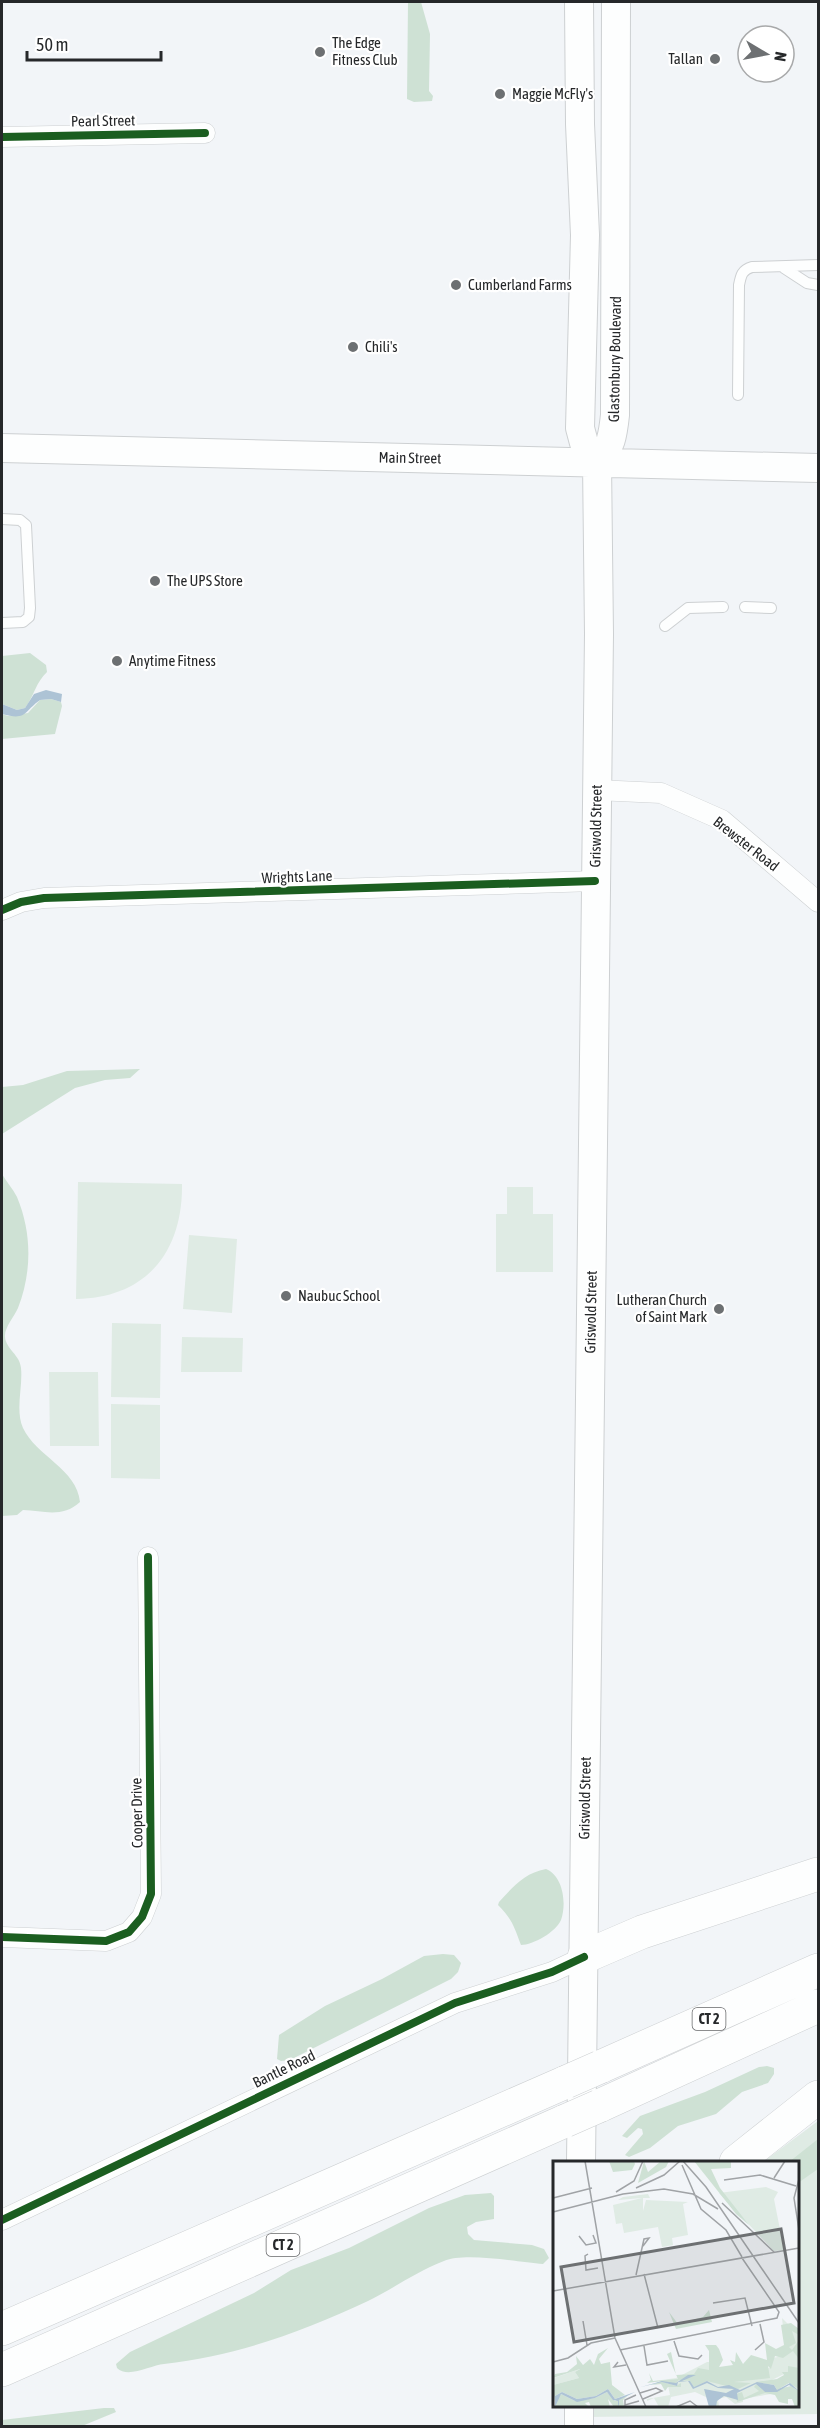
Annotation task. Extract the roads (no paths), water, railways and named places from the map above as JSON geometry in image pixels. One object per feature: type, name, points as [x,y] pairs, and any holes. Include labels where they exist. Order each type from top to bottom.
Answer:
[{"type":"highway","points":[[584,1957],[642,1932],[819,1874]]},
{"type":"highway","name":"CT 2","points":[[2,2329],[819,1970]]},
{"type":"highway","name":"CT 2","points":[[2,2370],[819,2007]]},
{"type":"highway","points":[[739,2161],[819,2097]]},
{"type":"main road","points":[[579,2],[580,124],[585,235],[580,428],[584,443],[597,462]]},
{"type":"main road","name":"Glastonbury Boulevard","points":[[597,462],[606,453],[612,438],[615,415],[616,2]]},
{"type":"main road","name":"Main Street","points":[[2,448],[819,468]]},
{"type":"main road","name":"Griswold Street","points":[[581,2161],[599,634],[597,462]]},
{"type":"main road","points":[[579,2407],[579,2427]]},
{"type":"street","name":"Pearl Street","points":[[2,137],[205,133]]},
{"type":"street","name":"Brewster Road","points":[[596,790],[661,794],[722,820],[819,902]]},
{"type":"street","name":"Wrights Lane","points":[[2,910],[21,902],[44,898],[595,881]]},
{"type":"street","name":"Cooper Drive","points":[[2,1937],[106,1941],[129,1932],[142,1917],[148,1902],[151,1894],[148,1557]]},
{"type":"street","name":"Bantle Road","points":[[2,2220],[455,2003],[552,1972],[584,1957]]},
{"type":"lane","points":[[738,395],[741,274],[752,267],[819,265]]},
{"type":"lane","points":[[784,267],[807,283],[819,285]]},
{"type":"lane","points":[[2,519],[20,520],[26,525],[30,608],[29,617],[23,622],[2,623]]},
{"type":"lane","points":[[665,626],[688,608],[723,607]]},
{"type":"lane","points":[[745,607],[771,608]]},
{"type":"water","points":[[46,690],[62,694],[61,702],[51,699],[40,700],[21,716],[2,714],[2,704],[17,710],[25,708],[34,694]]},
{"type":"place","name":"The Edge Fitness Club","points":[[320,52]]},
{"type":"place","name":"Tallan","points":[[715,59]]},
{"type":"place","name":"Maggie McFly's","points":[[500,94]]},
{"type":"place","name":"Cumberland Farms","points":[[456,285]]},
{"type":"place","name":"Chili's","points":[[353,347]]},
{"type":"place","name":"The UPS Store","points":[[155,581]]},
{"type":"place","name":"Anytime Fitness","points":[[117,661]]},
{"type":"place","name":"Naubuc School","points":[[286,1296]]},
{"type":"place","name":"Lutheran Church of Saint Mark","points":[[719,1309]]}]
